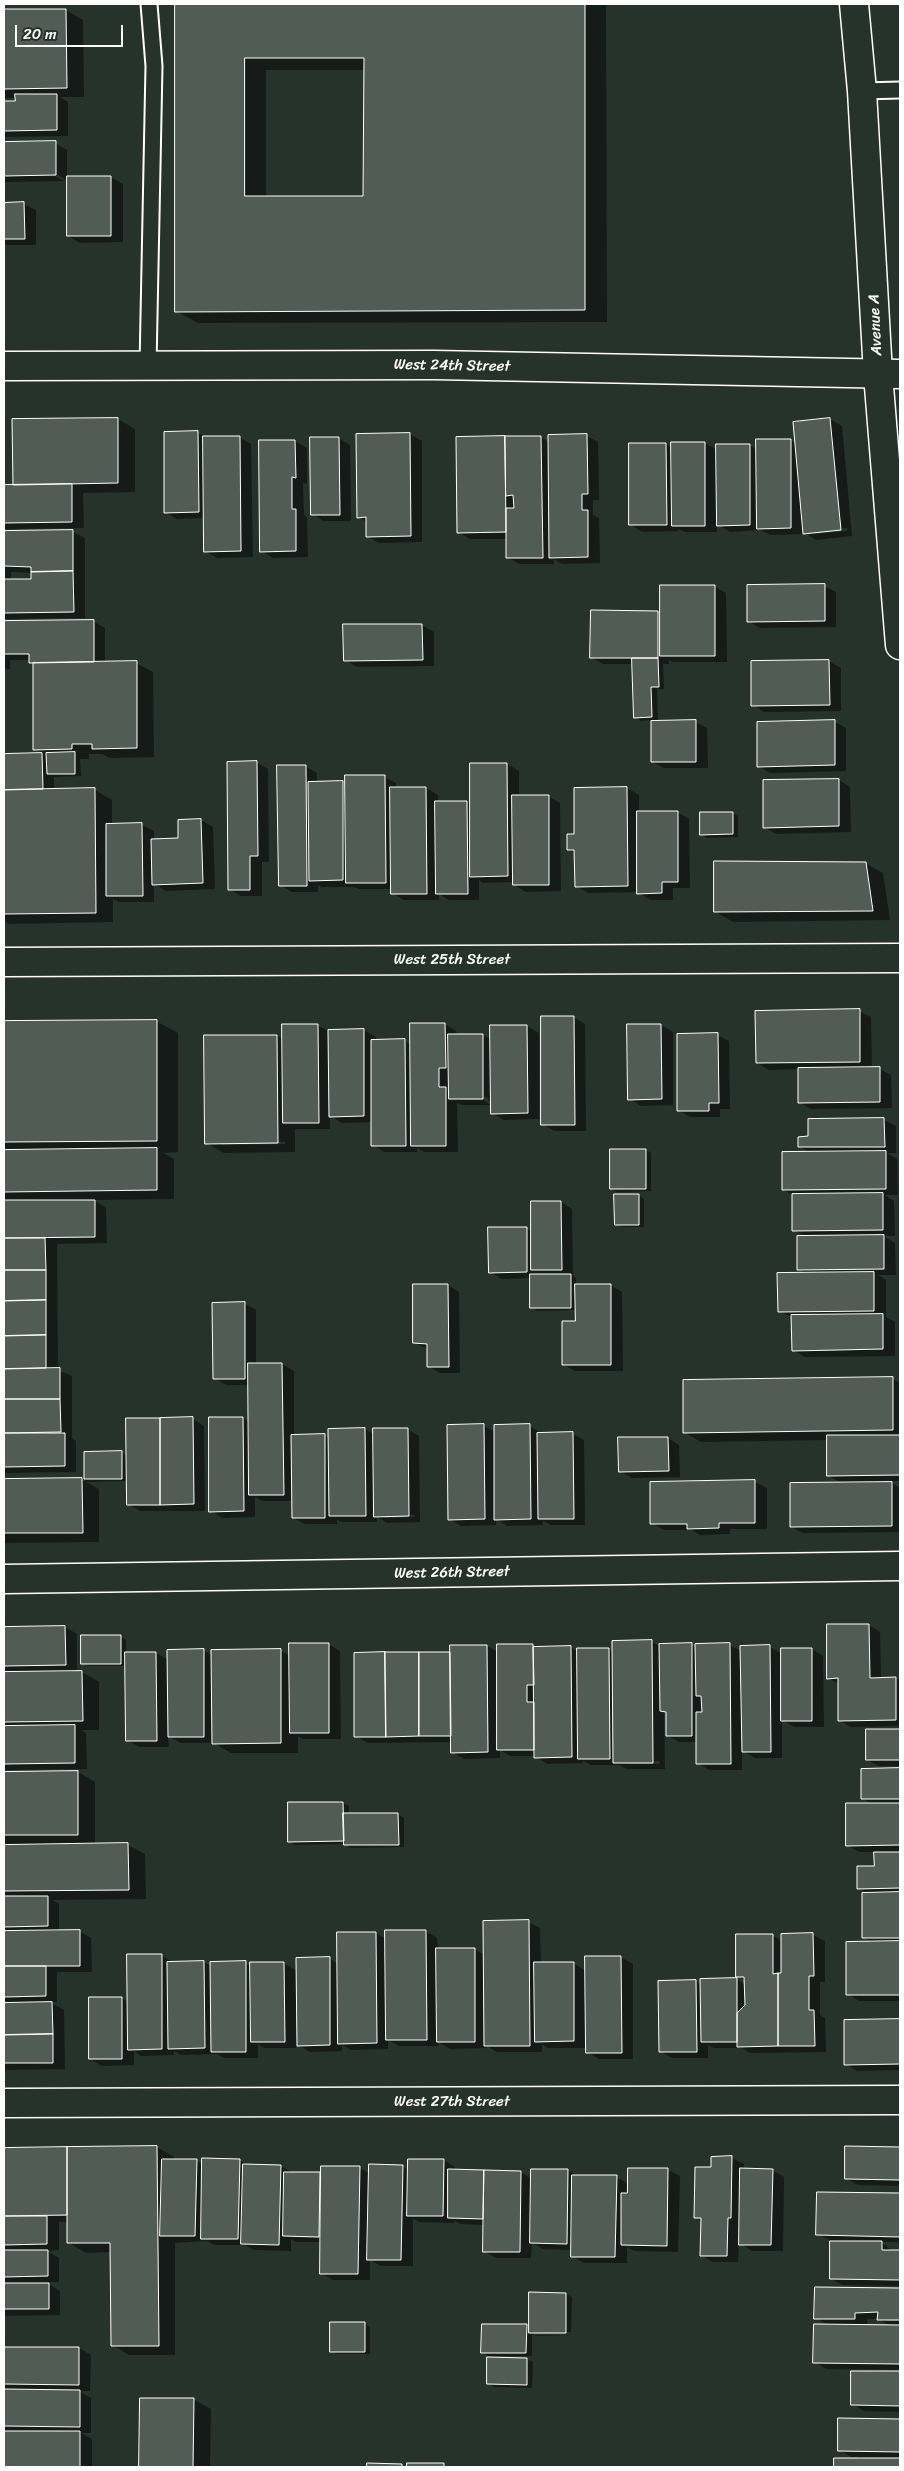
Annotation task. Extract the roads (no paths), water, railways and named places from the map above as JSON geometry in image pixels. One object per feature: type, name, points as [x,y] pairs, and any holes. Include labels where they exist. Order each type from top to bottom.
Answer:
[{"type":"street","name":"Avenue A","points":[[854,4],[889,374],[900,645]]},
{"type":"street","name":"West 24th Street","points":[[4,366],[434,365],[889,374]]},
{"type":"street","name":"West 25th Street","points":[[4,962],[900,958]]},
{"type":"street","name":"West 26th Street","points":[[4,1580],[900,1566]]},
{"type":"street","name":"West 27th Street","points":[[4,2104],[900,2100]]},
{"type":"lane","points":[[148,366],[154,66],[149,4]]},
{"type":"lane","points":[[862,90],[900,90]]}]
